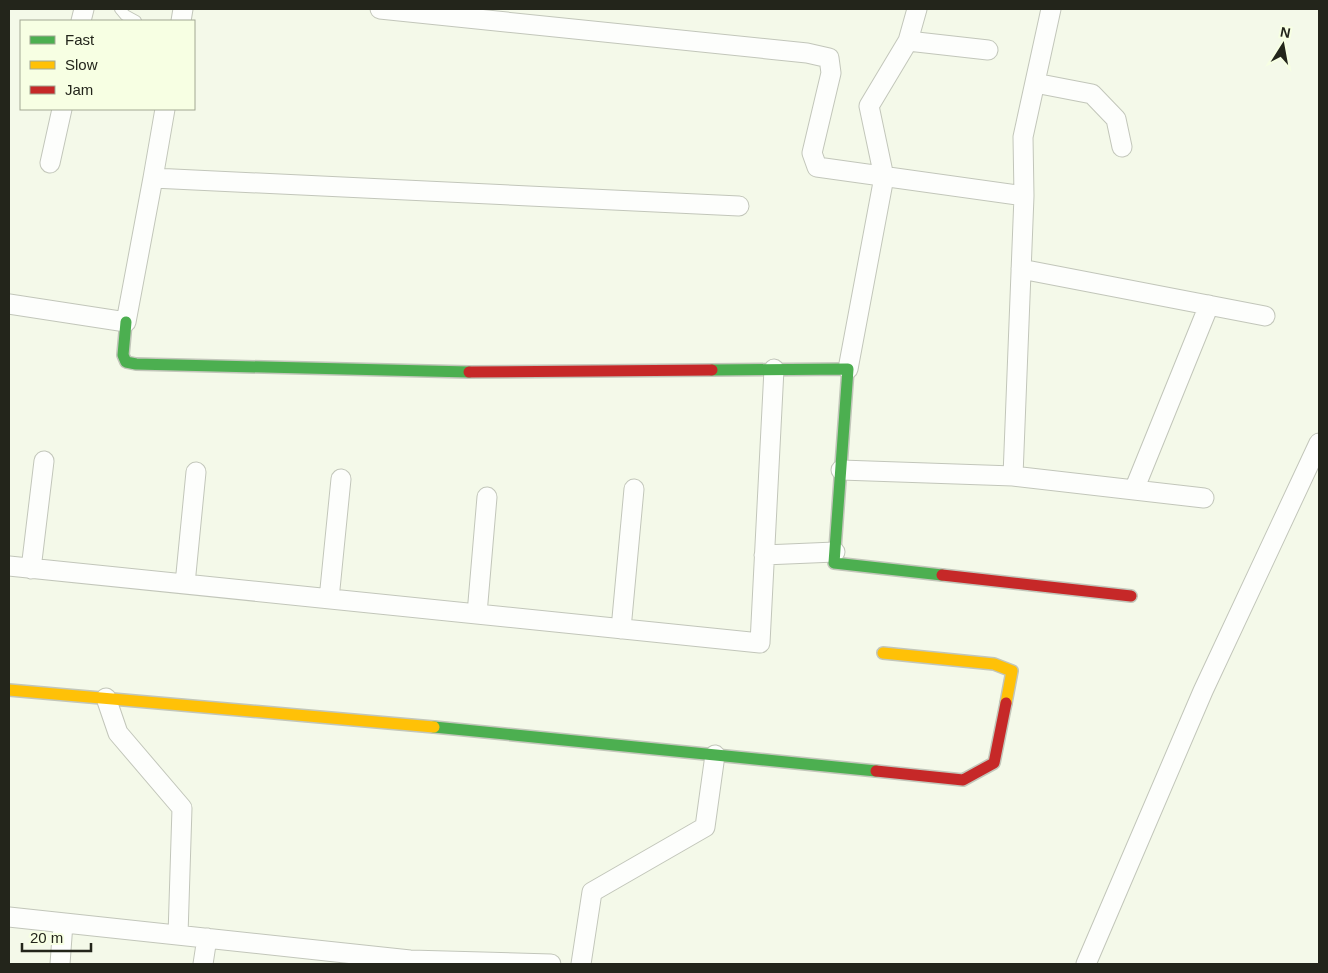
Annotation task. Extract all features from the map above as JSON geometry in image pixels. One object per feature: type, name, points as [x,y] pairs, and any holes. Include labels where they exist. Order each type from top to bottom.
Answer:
[{"type":"street","points":[[380,9],[807,53],[829,58],[831,73],[812,153],[817,167],[884,178],[1024,196]]},
{"type":"street","points":[[917,9],[908,41],[870,106],[884,178],[848,369],[834,563],[1131,596]]},
{"type":"street","points":[[1012,476],[1024,196],[1023,137],[1051,9]]},
{"type":"street","points":[[908,41],[988,50]]},
{"type":"street","points":[[1035,83],[1092,94],[1116,119],[1122,147]]},
{"type":"street","points":[[50,163],[62,110]]},
{"type":"street","points":[[165,110],[126,322],[123,355],[126,362],[136,364],[462,372],[848,369]]},
{"type":"street","points":[[153,178],[740,206]]},
{"type":"street","points":[[1021,268],[1265,316]]},
{"type":"street","points":[[9,304],[126,322]]},
{"type":"street","points":[[1134,490],[1210,305]]},
{"type":"street","points":[[9,566],[760,642],[774,370]]},
{"type":"street","points":[[1086,964],[1204,691],[1319,443]]},
{"type":"street","points":[[31,569],[44,461]]},
{"type":"street","points":[[841,470],[1012,476],[1204,498]]},
{"type":"street","points":[[185,584],[196,472]]},
{"type":"street","points":[[329,599],[341,479]]},
{"type":"street","points":[[621,629],[634,488]]},
{"type":"street","points":[[477,614],[487,498]]},
{"type":"street","points":[[764,555],[834,552]]},
{"type":"street","points":[[9,690],[382,722],[962,780],[994,763],[1012,671],[994,664],[883,652]]},
{"type":"street","points":[[106,698],[118,733],[182,808],[178,935]]},
{"type":"street","points":[[581,964],[592,892],[706,827],[715,754]]},
{"type":"street","points":[[9,917],[207,938],[361,959],[551,964]]},
{"type":"street","points":[[60,964],[63,923]]},
{"type":"street","points":[[203,964],[207,938]]},
{"type":"lane","points":[[120,9],[125,15],[134,20]]},
{"type":"traffic: fast","points":[[126,322],[123,355],[126,362],[136,364],[469,372]]},
{"type":"traffic: fast","points":[[712,370],[848,369],[834,563],[942,575]]},
{"type":"traffic: fast","points":[[434,727],[876,771]]},
{"type":"traffic: slow","points":[[883,653],[994,664],[1012,671],[1006,703]]},
{"type":"traffic: slow","points":[[9,690],[434,727]]},
{"type":"traffic: jam","points":[[469,372],[712,370]]},
{"type":"traffic: jam","points":[[942,575],[1131,596]]},
{"type":"traffic: jam","points":[[876,771],[963,780],[994,763],[1006,703]]}]
